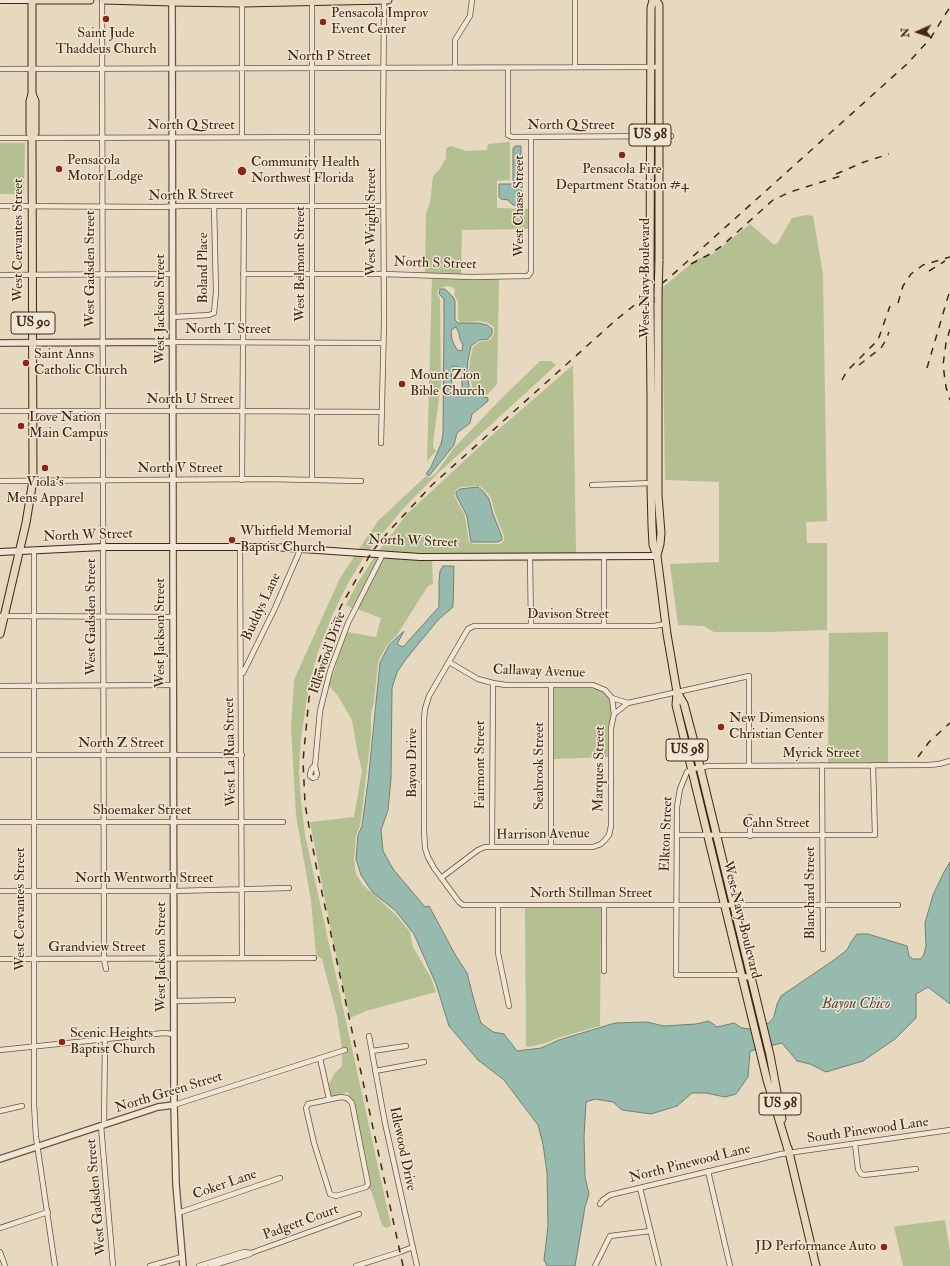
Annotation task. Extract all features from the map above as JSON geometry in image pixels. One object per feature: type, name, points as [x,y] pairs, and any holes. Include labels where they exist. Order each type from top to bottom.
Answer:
[{"type":"main road","points":[[2,0],[90,0]]},
{"type":"main road","name":"West Cervantes Street","points":[[19,552],[33,480],[32,138],[30,133],[30,102],[32,94],[32,0]]},
{"type":"main road","points":[[103,0],[388,0]]},
{"type":"main road","name":"West Navy Boulevard","points":[[653,0],[651,8],[650,67],[651,483],[653,545],[657,556],[665,624],[677,692],[676,705],[761,1057],[789,1153]]},
{"type":"main road","name":"West Navy Boulevard","points":[[656,0],[659,5],[658,483],[660,544],[657,556]]},
{"type":"main road","name":"North W Street","points":[[0,552],[103,547],[240,547],[301,548],[420,556],[657,556]]},
{"type":"main road","name":"US 90","points":[[0,634],[2,616],[19,552]]},
{"type":"main road","name":"West Navy Boulevard","points":[[677,692],[684,704],[770,1055],[789,1153],[816,1266]]},
{"type":"street","name":"West Gadsden Street","points":[[103,0],[103,890],[104,959],[106,969]]},
{"type":"street","name":"West Belmont Street","points":[[312,0],[312,479]]},
{"type":"street","name":"West Wright Street","points":[[380,443],[384,274],[384,0]]},
{"type":"street","points":[[454,68],[455,40],[470,16],[472,0]]},
{"type":"street","points":[[575,0],[575,67]]},
{"type":"street","name":"West Jackson Street","points":[[172,1],[174,754],[173,1034],[178,1213],[182,1266]]},
{"type":"street","points":[[242,1],[242,137]]},
{"type":"street","name":"North P Street","points":[[0,69],[659,67]]},
{"type":"street","name":"West Chase Street","points":[[508,68],[508,135]]},
{"type":"street","name":"North Q Street","points":[[508,135],[512,137],[671,136]]},
{"type":"street","name":"North Q Street","points":[[0,138],[383,137]]},
{"type":"street","name":"West Chase Street","points":[[529,275],[531,272],[531,137]]},
{"type":"street","name":"North R Street","points":[[0,206],[383,206]]},
{"type":"street","name":"Boland Place","points":[[173,317],[209,315],[214,312],[216,292],[214,206]]},
{"type":"street","points":[[242,480],[244,206]]},
{"type":"street","points":[[0,275],[172,274]]},
{"type":"street","name":"North S Street","points":[[243,274],[384,274],[472,277],[526,277],[529,275]]},
{"type":"street","name":"North T Street","points":[[0,343],[383,343]]},
{"type":"street","name":"North U Street","points":[[0,411],[380,412]]},
{"type":"street","name":"North V Street","points":[[0,481],[312,479],[361,481]]},
{"type":"street","points":[[592,485],[658,483]]},
{"type":"street","name":"West La Rua Street","points":[[240,547],[242,675],[242,958]]},
{"type":"street","name":"Buddys Lane","points":[[242,675],[272,615],[301,548]]},
{"type":"street","name":"West Cervantes Street","points":[[34,550],[34,1104],[38,1147],[55,1266]]},
{"type":"street","name":"Idlewood Drive","points":[[315,766],[320,711],[330,671],[348,623],[383,554]]},
{"type":"street","points":[[530,556],[531,626]]},
{"type":"street","points":[[604,556],[604,626]]},
{"type":"street","points":[[2,616],[173,617]]},
{"type":"street","name":"Davison Street","points":[[472,627],[654,626],[665,624]]},
{"type":"street","name":"Bayou Drive","points":[[459,902],[430,861],[424,844],[424,719],[429,696],[468,629],[472,627]]},
{"type":"street","name":"Callaway Avenue","points":[[449,662],[478,679],[493,683],[506,685],[597,686],[605,690],[612,698],[628,703]]},
{"type":"street","points":[[614,714],[628,703],[749,676],[749,765]]},
{"type":"street","name":"Fairmont Street","points":[[492,847],[493,683]]},
{"type":"street","points":[[0,686],[173,685]]},
{"type":"street","name":"Seabrook Street","points":[[551,685],[551,846]]},
{"type":"street","name":"Marques Street","points":[[605,840],[609,835],[611,826],[611,728],[614,714],[612,698]]},
{"type":"street","name":"North Z Street","points":[[0,755],[242,755]]},
{"type":"street","name":"Myrick Street","points":[[692,769],[709,766],[749,765],[933,765],[950,761]]},
{"type":"street","name":"Blanchard Street","points":[[822,765],[823,949]]},
{"type":"street","name":"Cahn Street","points":[[677,835],[875,835],[873,765]]},
{"type":"street","name":"Elkton Street","points":[[692,769],[686,774],[679,794],[677,807],[676,975],[742,976]]},
{"type":"street","points":[[750,817],[750,836]]},
{"type":"street","name":"Shoemaker Street","points":[[0,822],[283,822]]},
{"type":"street","name":"Harrison Avenue","points":[[442,878],[478,850],[485,847],[592,847],[601,844],[605,840]]},
{"type":"street","name":"North Wentworth Street","points":[[0,891],[289,888]]},
{"type":"street","name":"North Stillman Street","points":[[459,902],[463,905],[898,905]]},
{"type":"street","points":[[498,905],[498,953],[509,1006]]},
{"type":"street","points":[[604,905],[604,971]]},
{"type":"street","name":"Grandview Street","points":[[0,959],[314,958]]},
{"type":"street","points":[[742,976],[751,978]]},
{"type":"street","points":[[174,1002],[233,1000]]},
{"type":"street","points":[[0,1050],[105,1038],[164,1033],[173,1034]]},
{"type":"street","name":"Idlewood Drive","points":[[369,1036],[385,1123],[417,1266]]},
{"type":"street","name":"West Gadsden Street","points":[[105,1038],[103,1125],[114,1266]]},
{"type":"street","points":[[372,1051],[406,1046]]},
{"type":"street","name":"North Green Street","points":[[0,1159],[158,1107],[174,1105],[345,1050]]},
{"type":"street","points":[[320,1058],[329,1099]]},
{"type":"street","points":[[375,1071],[424,1062]]},
{"type":"street","points":[[341,1097],[347,1098],[352,1103],[368,1182],[366,1187],[339,1196],[332,1196],[330,1194],[306,1111],[308,1104],[329,1099],[341,1097]]},
{"type":"street","points":[[0,1111],[22,1106]]},
{"type":"street","name":"South Pinewood Lane","points":[[789,1153],[950,1130]]},
{"type":"street","points":[[855,1144],[858,1169],[861,1174],[864,1175],[916,1168]]},
{"type":"street","name":"North Pinewood Lane","points":[[600,1204],[610,1195],[789,1153]]},
{"type":"street","points":[[708,1172],[730,1266]]},
{"type":"street","name":"Coker Lane","points":[[178,1213],[280,1178]]},
{"type":"street","points":[[640,1188],[659,1266]]},
{"type":"street","points":[[0,1228],[48,1212]]},
{"type":"street","name":"Padgett Court","points":[[211,1266],[359,1214]]},
{"type":"street","points":[[595,1266],[610,1236],[650,1231]]},
{"type":"street","points":[[356,1266],[413,1247]]},
{"type":"street","points":[[0,1252],[5,1266]]},
{"type":"street","name":"Padgett Court","points":[[199,1266],[244,1252],[251,1253]]},
{"type":"street","points":[[150,1266],[182,1257]]},
{"type":"green space","points":[[510,142],[510,180],[497,181],[497,208],[528,209],[528,229],[462,230],[461,274],[425,273],[426,213],[430,203],[433,176],[440,169],[446,158],[446,148],[451,146],[466,151],[487,150],[488,144]]},
{"type":"green space","points":[[0,143],[25,143],[24,194],[0,194]]},
{"type":"green space","points":[[806,215],[813,216],[823,274],[827,521],[806,522],[807,543],[827,543],[827,630],[714,632],[704,626],[678,625],[670,564],[719,562],[719,482],[665,480],[662,288],[697,259],[713,254],[750,224],[773,244],[777,244],[792,218]]},
{"type":"green space","points":[[432,277],[499,279],[497,384],[487,395],[473,391],[469,370],[473,347],[479,342],[490,340],[494,334],[494,327],[488,323],[479,321],[460,322],[458,319],[458,301],[454,295],[455,290],[452,287],[446,286],[438,289],[437,294],[440,298],[441,384],[433,447],[436,451],[427,461]]},
{"type":"green space","points":[[540,361],[551,361],[556,365],[436,475],[402,510],[368,551],[358,550],[378,521],[426,476],[431,477],[436,473],[454,448]]},
{"type":"green space","points":[[573,365],[576,554],[420,554],[378,552],[407,514],[491,436]],"holes":[[[479,486],[485,490],[491,498],[504,536],[504,541],[500,544],[473,544],[469,542],[465,516],[454,495],[455,491],[460,487]]]},
{"type":"green space","points":[[356,554],[365,555],[348,583],[332,616],[318,652],[309,684],[301,739],[299,771],[305,835],[391,1226],[386,1228],[382,1225],[369,1187],[371,1184],[370,1178],[354,1103],[348,1092],[331,1097],[329,1084],[334,1074],[342,1066],[342,1053],[348,1051],[347,1047],[342,1049],[337,1016],[322,959],[316,955],[311,901],[296,815],[291,728],[294,680],[340,578]]},
{"type":"green space","points":[[375,556],[379,556],[352,608],[346,605],[357,584]]},
{"type":"green space","points":[[384,557],[432,559],[433,584],[428,586],[397,635],[387,645],[378,662],[374,702],[371,714],[371,735],[365,786],[360,826],[356,835],[354,859],[356,874],[363,885],[396,915],[410,932],[413,947],[431,978],[436,992],[366,1011],[350,1018],[333,941],[310,822],[354,817],[362,771],[352,720],[338,696],[329,686],[347,632],[376,637],[381,618],[357,609]]},
{"type":"green space","points":[[888,632],[888,763],[828,763],[829,633]]},
{"type":"green space","points":[[554,687],[593,687],[604,692],[610,698],[612,713],[608,727],[608,757],[554,759]]},
{"type":"green space","points":[[525,907],[601,907],[600,1026],[546,1043],[529,1047],[526,1046]]},
{"type":"green space","points":[[945,1220],[950,1252],[950,1266],[903,1266],[894,1227]]},
{"type":"water","points":[[516,146],[521,146],[522,204],[520,206],[513,205],[508,200],[501,199],[499,197],[499,184],[513,184],[513,148]]},
{"type":"water","points":[[440,289],[445,289],[453,297],[455,301],[455,320],[458,323],[478,323],[487,325],[492,329],[492,334],[488,339],[479,340],[471,346],[467,370],[471,393],[488,398],[488,401],[472,414],[470,423],[457,433],[454,445],[429,476],[426,474],[431,467],[441,444],[443,434],[444,299],[439,294]],"holes":[[[456,327],[463,345],[462,351],[457,350],[452,340],[451,332],[452,329]],[[453,366],[459,367],[462,371],[462,393],[457,397],[451,394]]]},
{"type":"water","points":[[478,487],[489,499],[502,537],[502,540],[498,542],[471,542],[467,516],[456,495],[456,492],[460,489]]},
{"type":"water","name":"Bayou Chico","points":[[443,566],[454,566],[453,607],[438,620],[406,659],[397,672],[392,688],[391,778],[388,810],[381,830],[383,851],[393,869],[425,907],[429,906],[467,973],[481,1023],[493,1032],[504,1034],[517,1051],[541,1048],[559,1040],[615,1023],[647,1022],[664,1026],[696,1024],[709,1021],[717,1027],[734,1023],[742,1028],[750,1029],[769,1023],[774,1017],[777,1004],[781,996],[847,950],[857,934],[868,934],[907,946],[909,956],[913,959],[921,959],[926,946],[925,923],[933,895],[950,862],[950,1004],[928,987],[916,994],[916,1018],[895,1039],[863,1061],[826,1072],[810,1064],[797,1061],[782,1043],[750,1051],[748,1077],[736,1094],[725,1097],[706,1093],[692,1093],[677,1106],[651,1114],[622,1110],[613,1102],[595,1099],[586,1102],[584,1137],[585,1177],[589,1194],[585,1207],[575,1266],[547,1266],[544,1260],[548,1226],[547,1173],[543,1144],[538,1125],[504,1080],[478,1060],[449,1026],[436,984],[414,934],[395,910],[373,893],[361,875],[356,859],[358,835],[362,826],[368,782],[380,663],[389,645],[404,631],[397,644],[403,647],[439,607],[440,571]]},
{"type":"railway","points":[[403,1266],[316,865],[305,804],[303,761],[309,698],[316,670],[327,637],[340,608],[371,553],[389,531],[432,485],[617,319],[670,277],[907,64],[930,39],[950,7]]},
{"type":"railway","points":[[836,174],[864,162],[889,154]]},
{"type":"railway","points":[[691,264],[723,245],[773,200],[790,192],[844,175]]},
{"type":"railway","points":[[898,303],[903,286],[911,274],[923,265],[950,257]]},
{"type":"railway","points":[[929,271],[945,261]]},
{"type":"railway","points":[[927,368],[950,290]]},
{"type":"railway","points":[[842,380],[847,371],[878,340],[890,306]]},
{"type":"railway","points":[[950,329],[946,343],[943,365],[946,387],[950,400]]},
{"type":"railway","points":[[859,365],[881,348],[889,332]]},
{"type":"railway","points":[[918,757],[929,742],[950,723]]},
{"type":"place","name":"Saint Jude Thaddeus Church","points":[[106,19]]},
{"type":"place","name":"Pensacola Improv Event Center","points":[[323,22]]},
{"type":"place","name":"Pensacola Fire Department Station #4","points":[[622,155]]},
{"type":"place","name":"Pensacola Motor Lodge","points":[[59,169]]},
{"type":"place","name":"Community Health Northwest Florida","points":[[242,171]]},
{"type":"place","name":"Saint Anns Catholic Church","points":[[26,363]]},
{"type":"place","name":"Mount Zion Bible Church","points":[[402,384]]},
{"type":"place","name":"Love Nation Main Campus","points":[[21,426]]},
{"type":"place","name":"Viola's Mens Apparel","points":[[45,468]]},
{"type":"place","name":"Whitfield Memorial Baptist Church","points":[[232,540]]},
{"type":"place","name":"New Dimensions Christian Center","points":[[721,727]]},
{"type":"place","name":"Scenic Heights Baptist Church","points":[[62,1042]]},
{"type":"place","name":"JD Performance Auto","points":[[884,1247]]}]
